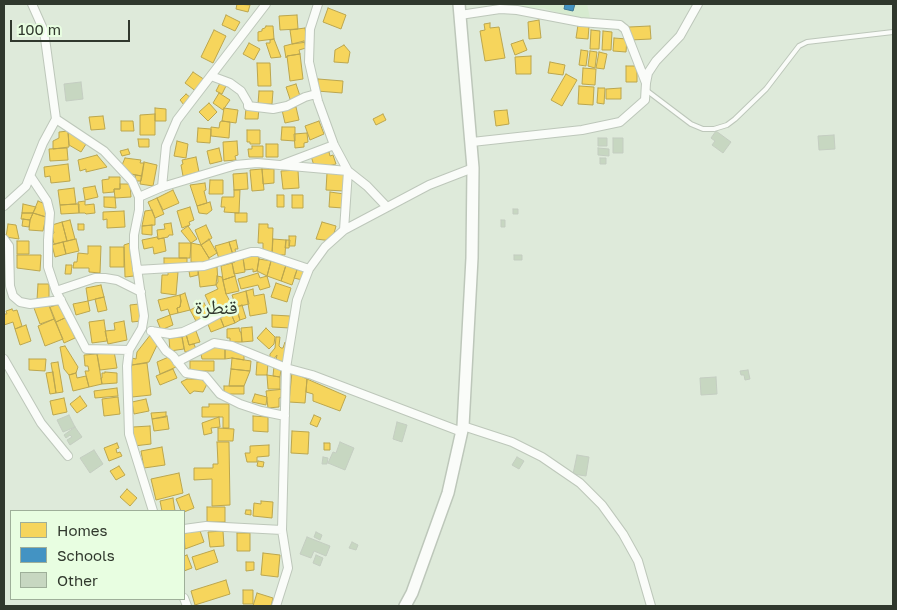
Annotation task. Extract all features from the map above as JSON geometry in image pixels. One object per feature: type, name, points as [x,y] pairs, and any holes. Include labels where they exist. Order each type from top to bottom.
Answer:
[{"type":"main road","points":[[405,606],[412,593],[448,493],[462,429],[472,258],[473,168],[459,9]]},
{"type":"street","points":[[4,206],[26,186],[43,143],[56,119],[44,31],[32,4]]},
{"type":"street","points":[[162,187],[166,146],[177,120],[266,4]]},
{"type":"street","points":[[318,4],[310,29],[309,62],[316,94],[334,145],[348,171],[387,207]]},
{"type":"street","points":[[472,142],[582,130],[620,122],[645,100],[648,73],[656,61],[680,36],[698,4]]},
{"type":"street","points":[[459,9],[517,10],[580,22],[620,25],[625,29],[646,86]]},
{"type":"street","points":[[211,76],[230,83],[241,91],[248,106],[273,109],[287,106],[316,94]]},
{"type":"street","points":[[56,119],[104,151],[132,181],[139,197],[139,210],[134,234],[144,316],[142,328],[129,350],[128,434],[153,510]]},
{"type":"street","points":[[280,165],[334,145]]},
{"type":"street","points":[[139,197],[162,187],[236,165],[257,163],[348,171]]},
{"type":"street","points":[[276,606],[288,568],[282,530],[286,368],[296,300],[309,268],[326,247],[344,230],[429,185],[473,168]]},
{"type":"street","points":[[344,230],[348,171]]},
{"type":"street","points":[[31,177],[47,201],[50,213],[48,267],[56,291],[86,348],[129,350]]},
{"type":"street","points":[[4,239],[9,246],[10,286],[13,296],[20,302],[30,304],[61,300]]},
{"type":"street","points":[[137,270],[204,266],[251,252],[258,252],[309,268]]},
{"type":"street","points":[[56,291],[94,278],[105,278],[117,280],[140,292]]},
{"type":"street","points":[[142,328],[170,334],[183,332],[231,307]]},
{"type":"street","points":[[152,331],[166,352],[173,356],[186,373],[206,376],[220,394],[233,401],[261,411],[285,416]]},
{"type":"street","points":[[177,362],[214,342],[232,346],[286,368],[312,375],[462,429],[512,442],[542,457],[580,483],[602,505],[623,534],[638,561],[651,606]]},
{"type":"street","points":[[4,358],[41,423],[68,456]]},
{"type":"street","points":[[185,529],[206,526],[282,530]]},
{"type":"lane","points":[[646,86],[691,124],[703,129],[714,129],[727,125],[742,113],[766,89],[799,46],[807,42],[893,32]]},
{"type":"shaded area","points":[[499,4],[587,4],[591,23],[543,8],[500,13]]},
{"type":"building: Homes","points":[[237,4],[250,5],[248,12],[236,9]]},
{"type":"building: Homes","points":[[328,8],[346,15],[341,29],[323,22]]},
{"type":"building: Homes","points":[[226,15],[240,22],[235,31],[222,25]]},
{"type":"building: Homes","points":[[297,15],[298,29],[280,30],[279,16]]},
{"type":"building: Homes","points":[[539,20],[541,38],[529,39],[528,22]]},
{"type":"building: Homes","points":[[490,23],[490,28],[499,27],[505,58],[485,61],[480,31],[485,30],[484,24]]},
{"type":"building: Homes","points":[[578,25],[589,26],[588,39],[576,38]]},
{"type":"building: Homes","points":[[266,26],[273,26],[274,39],[258,41],[258,32],[262,31]]},
{"type":"building: Homes","points":[[650,26],[651,39],[630,40],[629,27]]},
{"type":"building: Homes","points":[[305,28],[307,42],[292,44],[290,30]]},
{"type":"building: Homes","points":[[214,30],[226,36],[213,63],[201,57]]},
{"type":"building: Homes","points":[[591,30],[600,31],[599,49],[590,49]]},
{"type":"building: Homes","points":[[603,31],[612,32],[611,50],[602,50]]},
{"type":"building: Homes","points":[[614,38],[627,39],[626,52],[613,51]]},
{"type":"building: Homes","points":[[274,39],[281,57],[271,58],[266,43],[270,43],[270,40]]},
{"type":"building: Homes","points":[[523,40],[527,50],[515,55],[511,44]]},
{"type":"building: Homes","points":[[304,41],[306,48],[299,50],[300,54],[287,56],[286,58],[284,46]]},
{"type":"building: Homes","points":[[249,43],[260,49],[254,60],[243,54]]},
{"type":"building: Homes","points":[[344,45],[350,52],[348,63],[334,62],[335,50]]},
{"type":"building: Homes","points":[[581,50],[588,51],[586,66],[579,65]]},
{"type":"building: Homes","points":[[590,51],[597,52],[595,68],[588,66]]},
{"type":"building: Homes","points":[[599,52],[607,54],[604,69],[596,68]]},
{"type":"building: Homes","points":[[300,54],[303,79],[290,81],[287,56]]},
{"type":"building: Homes","points":[[531,56],[531,74],[516,74],[515,57]]},
{"type":"building: Homes","points":[[550,62],[565,65],[563,75],[548,73]]},
{"type":"building: Homes","points":[[257,63],[270,63],[271,86],[258,86]]},
{"type":"building: Homes","points":[[626,66],[637,66],[637,82],[626,82]]},
{"type":"building: Homes","points":[[583,68],[596,69],[595,85],[582,84]]},
{"type":"building: Homes","points":[[193,72],[205,80],[197,92],[185,83]]},
{"type":"building: Homes","points":[[566,74],[577,80],[562,106],[551,100]]},
{"type":"building: Homes","points":[[318,79],[343,81],[342,93],[317,91]]},
{"type":"building: Homes","points":[[220,83],[226,86],[222,94],[216,91]]},
{"type":"building: Homes","points":[[296,84],[301,99],[291,102],[286,87]]},
{"type":"building: Homes","points":[[579,86],[594,87],[593,105],[578,104]]},
{"type":"building: Homes","points":[[598,88],[605,88],[604,104],[597,103]]},
{"type":"building: Homes","points":[[621,88],[621,99],[606,99],[606,89]]},
{"type":"building: Homes","points":[[259,91],[273,91],[272,104],[258,104]]},
{"type":"building: Homes","points":[[219,93],[230,100],[223,110],[213,103]]},
{"type":"building: Homes","points":[[186,94],[191,98],[184,105],[180,100]]},
{"type":"building: Homes","points":[[209,103],[217,112],[208,121],[199,112]]},
{"type":"building: Homes","points":[[296,107],[299,120],[285,123],[282,110]]},
{"type":"building: Homes","points":[[155,108],[166,109],[166,121],[155,121]]},
{"type":"building: Homes","points":[[224,108],[238,110],[236,123],[222,121]]},
{"type":"building: Homes","points":[[246,108],[259,108],[258,119],[245,119]]},
{"type":"building: Homes","points":[[507,110],[509,124],[496,126],[494,111]]},
{"type":"building: Homes","points":[[155,114],[155,135],[140,135],[140,115]]},
{"type":"building: Homes","points":[[383,114],[386,120],[376,125],[373,119]]},
{"type":"building: Homes","points":[[103,116],[105,129],[91,130],[89,117]]},
{"type":"building: Homes","points":[[121,121],[133,121],[134,131],[121,131]]},
{"type":"building: Homes","points":[[222,121],[230,122],[229,138],[211,136],[211,127],[219,128]]},
{"type":"building: Homes","points":[[319,121],[324,134],[310,140],[305,126]]},
{"type":"building: Homes","points":[[282,127],[295,127],[295,141],[281,140]]},
{"type":"building: Homes","points":[[198,128],[211,129],[210,143],[197,142]]},
{"type":"building: Homes","points":[[247,130],[260,130],[260,144],[250,144],[250,142],[247,142]]},
{"type":"building: Homes","points":[[68,131],[69,147],[53,149],[53,141],[59,138],[59,132]]},
{"type":"building: Homes","points":[[68,131],[86,144],[81,152],[69,145]]},
{"type":"building: Homes","points":[[307,133],[308,142],[304,143],[304,147],[295,148],[294,134]]},
{"type":"building: Homes","points":[[138,139],[149,139],[149,147],[139,147]]},
{"type":"building: Homes","points":[[177,141],[188,144],[186,158],[174,156]]},
{"type":"building: Homes","points":[[237,141],[238,155],[235,156],[236,160],[224,161],[223,142]]},
{"type":"building: Homes","points":[[266,144],[278,144],[278,157],[266,157]]},
{"type":"building: Homes","points":[[252,146],[263,146],[263,157],[249,157],[248,149],[252,149]]},
{"type":"building: Homes","points":[[67,148],[68,160],[50,161],[49,149]]},
{"type":"building: Homes","points":[[219,148],[222,161],[210,164],[207,151]]},
{"type":"building: Homes","points":[[128,149],[130,154],[122,156],[120,151]]},
{"type":"building: Homes","points":[[329,152],[330,156],[333,155],[336,164],[315,169],[311,156]]},
{"type":"building: Homes","points":[[97,155],[107,167],[86,172],[86,169],[80,171],[78,160]]},
{"type":"building: Homes","points":[[196,157],[199,172],[183,176],[182,160]]},
{"type":"building: Homes","points":[[125,158],[141,160],[140,163],[144,163],[142,176],[131,174],[122,165]]},
{"type":"building: Homes","points":[[144,162],[157,165],[153,186],[140,184]]},
{"type":"building: Homes","points":[[68,164],[70,181],[51,183],[50,176],[45,177],[44,167]]},
{"type":"building: Homes","points":[[262,169],[264,190],[252,191],[250,170]]},
{"type":"building: Homes","points":[[262,169],[274,169],[274,183],[263,184]]},
{"type":"building: Homes","points":[[298,170],[299,188],[283,189],[281,171]]},
{"type":"building: Homes","points":[[247,173],[248,189],[234,190],[233,174]]},
{"type":"building: Homes","points":[[327,173],[345,174],[344,191],[326,190]]},
{"type":"building: Homes","points":[[135,175],[142,176],[141,181],[136,181]]},
{"type":"building: Homes","points":[[109,177],[120,177],[120,189],[114,189],[114,192],[103,193],[102,180],[109,179]]},
{"type":"building: Homes","points":[[210,180],[223,180],[223,194],[209,194]]},
{"type":"building: Homes","points":[[205,183],[206,190],[204,191],[207,203],[197,206],[190,185]]},
{"type":"building: Homes","points":[[120,184],[130,184],[131,197],[115,198],[114,189],[120,189]]},
{"type":"building: Homes","points":[[95,186],[98,197],[85,200],[83,188]]},
{"type":"building: Homes","points":[[74,188],[76,204],[60,205],[58,190]]},
{"type":"building: Homes","points":[[173,190],[179,203],[163,210],[157,198]]},
{"type":"building: Homes","points":[[234,190],[240,190],[239,213],[224,212],[225,207],[221,207],[222,197],[234,197]]},
{"type":"building: Homes","points":[[330,192],[344,194],[343,208],[329,207]]},
{"type":"building: Homes","points":[[277,195],[284,195],[284,207],[277,207]]},
{"type":"building: Homes","points":[[292,195],[303,195],[303,208],[292,208]]},
{"type":"building: Homes","points":[[104,197],[115,197],[116,208],[104,207]]},
{"type":"building: Homes","points":[[157,198],[164,214],[155,218],[148,202]]},
{"type":"building: Homes","points":[[38,201],[45,204],[48,212],[46,217],[33,213]]},
{"type":"building: Homes","points":[[85,201],[85,205],[94,204],[95,213],[79,213],[78,202]]},
{"type":"building: Homes","points":[[210,202],[212,210],[207,214],[199,213],[197,206]]},
{"type":"building: Homes","points":[[23,204],[36,207],[33,213],[22,213]]},
{"type":"building: Homes","points":[[79,204],[79,213],[61,214],[60,205]]},
{"type":"building: Homes","points":[[190,207],[194,220],[189,222],[190,225],[182,228],[177,211]]},
{"type":"building: Homes","points":[[152,210],[155,225],[142,226],[145,211]]},
{"type":"building: Homes","points":[[124,211],[125,227],[107,228],[107,219],[103,220],[103,212]]},
{"type":"building: Homes","points":[[22,213],[33,213],[30,220],[21,219]]},
{"type":"building: Homes","points":[[33,213],[46,217],[43,231],[29,230]]},
{"type":"building: Homes","points":[[235,213],[247,213],[247,222],[235,222]]},
{"type":"building: Homes","points":[[23,219],[30,220],[29,227],[22,226]]},
{"type":"building: Homes","points":[[70,220],[75,239],[67,241],[62,222]]},
{"type":"building: Homes","points":[[62,222],[67,241],[54,244],[52,225]]},
{"type":"building: Homes","points":[[322,222],[336,226],[332,241],[316,239]]},
{"type":"building: Homes","points":[[171,223],[173,235],[158,239],[157,230],[165,229],[164,224]]},
{"type":"building: Homes","points":[[8,224],[16,225],[19,239],[6,237]]},
{"type":"building: Homes","points":[[78,224],[84,224],[84,230],[78,230]]},
{"type":"building: Homes","points":[[259,224],[268,224],[268,228],[273,228],[272,254],[263,251],[263,243],[258,243]]},
{"type":"building: Homes","points":[[152,225],[152,235],[142,234],[142,226]]},
{"type":"building: Homes","points":[[206,225],[212,238],[201,245],[195,230]]},
{"type":"building: Homes","points":[[188,226],[197,239],[191,243],[181,231]]},
{"type":"building: Homes","points":[[289,236],[296,236],[295,246],[289,246]]},
{"type":"building: Homes","points":[[157,237],[158,239],[164,238],[166,251],[154,254],[153,247],[144,249],[142,240]]},
{"type":"building: Homes","points":[[76,239],[79,251],[66,254],[63,242]]},
{"type":"building: Homes","points":[[209,239],[217,253],[209,258],[201,245]]},
{"type":"building: Homes","points":[[273,239],[286,240],[285,255],[272,254]]},
{"type":"building: Homes","points":[[236,240],[238,249],[235,249],[236,254],[233,255],[229,242]]},
{"type":"building: Homes","points":[[286,240],[290,240],[289,248],[285,248]]},
{"type":"building: Homes","points":[[17,241],[29,241],[29,254],[17,254]]},
{"type":"building: Homes","points":[[63,242],[66,254],[55,257],[52,245]]},
{"type":"building: Homes","points":[[229,242],[233,255],[219,259],[215,246]]},
{"type":"building: Homes","points":[[130,243],[134,276],[125,277],[124,245]]},
{"type":"building: Homes","points":[[179,243],[191,243],[190,258],[179,258]]},
{"type":"building: Homes","points":[[191,243],[201,245],[209,258],[209,263],[191,262]]},
{"type":"building: Homes","points":[[88,246],[101,246],[100,273],[89,272],[89,268],[73,268],[74,262],[77,262],[78,253],[88,254]]},
{"type":"building: Homes","points":[[110,247],[124,247],[124,267],[110,267]]},
{"type":"building: Homes","points":[[258,252],[257,271],[253,272],[253,269],[245,270],[243,258]]},
{"type":"building: Homes","points":[[17,255],[41,255],[40,271],[17,268]]},
{"type":"building: Homes","points":[[164,258],[187,258],[187,264],[164,264]]},
{"type":"building: Homes","points":[[243,258],[245,272],[234,274],[232,263],[235,262],[234,259]]},
{"type":"building: Homes","points":[[259,259],[271,261],[267,276],[257,271]]},
{"type":"building: Homes","points":[[271,261],[286,265],[281,281],[267,276]]},
{"type":"building: Homes","points":[[232,263],[235,276],[223,280],[221,266]]},
{"type":"building: Homes","points":[[66,265],[72,265],[71,274],[65,274]]},
{"type":"building: Homes","points":[[286,265],[298,267],[292,285],[281,281]]},
{"type":"building: Homes","points":[[217,267],[218,282],[216,285],[200,287],[198,269]]},
{"type":"building: Homes","points":[[298,267],[305,270],[302,280],[294,278]]},
{"type":"building: Homes","points":[[198,269],[198,275],[190,277],[189,271]]},
{"type":"building: Homes","points":[[168,272],[178,272],[176,295],[161,293],[162,275],[168,275]]},
{"type":"building: Homes","points":[[4,273],[8,284],[4,285]]},
{"type":"building: Homes","points":[[258,273],[260,278],[267,276],[270,287],[260,290],[258,285],[241,289],[238,279]]},
{"type":"building: Homes","points":[[217,276],[222,277],[226,294],[232,305],[214,314],[205,295],[218,289],[216,285]]},
{"type":"building: Homes","points":[[235,276],[239,291],[226,294],[223,280]]},
{"type":"building: Homes","points":[[276,283],[291,288],[287,302],[271,297]]},
{"type":"building: Homes","points":[[38,284],[49,284],[49,300],[37,300]]},
{"type":"building: Homes","points":[[101,285],[104,297],[88,301],[86,288]]},
{"type":"building: Homes","points":[[253,289],[254,296],[264,294],[267,313],[250,316],[246,291]]},
{"type":"building: Homes","points":[[246,291],[249,304],[236,307],[232,295]]},
{"type":"building: Homes","points":[[185,293],[190,310],[178,313],[177,308],[180,307],[181,301],[180,295]]},
{"type":"building: Homes","points":[[180,295],[181,301],[180,307],[177,308],[178,313],[170,315],[168,309],[161,311],[158,300]]},
{"type":"building: Homes","points":[[104,297],[107,310],[98,312],[95,299]]},
{"type":"building: Homes","points":[[88,301],[90,311],[76,315],[73,304]]},
{"type":"building: Homes","points":[[48,303],[54,319],[40,324],[34,308]]},
{"type":"building: Homes","points":[[204,303],[211,316],[197,323],[190,310]]},
{"type":"building: Homes","points":[[60,304],[67,317],[56,322],[50,307]]},
{"type":"building: Homes","points":[[139,304],[141,321],[132,322],[130,305]]},
{"type":"building: Homes","points":[[242,305],[246,318],[240,320],[236,307]]},
{"type":"building: Homes","points":[[236,307],[240,320],[235,323],[229,309]]},
{"type":"building: Homes","points":[[12,309],[13,311],[17,310],[22,326],[15,329],[13,322],[4,325],[4,314],[7,314],[6,311]]},
{"type":"building: Homes","points":[[229,309],[235,323],[224,327],[220,317]]},
{"type":"building: Homes","points":[[170,315],[173,325],[161,330],[157,320]]},
{"type":"building: Homes","points":[[272,315],[290,316],[290,328],[272,327]]},
{"type":"building: Homes","points":[[67,317],[75,338],[64,343],[56,322]]},
{"type":"building: Homes","points":[[220,317],[224,327],[211,332],[207,322]]},
{"type":"building: Homes","points":[[54,319],[63,339],[45,346],[38,326]]},
{"type":"building: Homes","points":[[104,320],[107,341],[92,343],[89,322]]},
{"type":"building: Homes","points":[[124,321],[127,340],[108,344],[105,331],[115,330],[114,323]]},
{"type":"building: Homes","points":[[26,325],[31,341],[20,345],[15,329]]},
{"type":"building: Homes","points":[[252,327],[253,341],[242,342],[241,328]]},
{"type":"building: Homes","points":[[239,328],[242,342],[230,342],[230,338],[227,338],[227,329]]},
{"type":"building: Homes","points":[[266,328],[275,337],[274,344],[269,349],[257,338]]},
{"type":"building: Homes","points":[[196,331],[200,342],[189,345],[186,334]]},
{"type":"building: Homes","points":[[151,334],[158,343],[149,362],[132,365],[132,358],[136,359],[137,352]]},
{"type":"building: Homes","points":[[186,334],[189,345],[194,344],[196,349],[185,352],[182,337]]},
{"type":"building: Homes","points":[[182,337],[184,349],[170,351],[169,338]]},
{"type":"building: Homes","points":[[276,337],[280,337],[279,346],[281,348],[283,348],[285,342],[288,345],[284,362],[276,360],[277,355],[273,360],[270,358],[270,354],[275,348]]},
{"type":"building: Homes","points":[[65,346],[78,367],[76,373],[69,375],[64,369],[60,347]]},
{"type":"building: Homes","points":[[214,346],[225,347],[225,359],[202,359],[201,354]]},
{"type":"building: Homes","points":[[225,347],[244,351],[244,360],[225,359]]},
{"type":"building: Homes","points":[[114,351],[117,368],[100,370],[97,354]]},
{"type":"building: Homes","points":[[97,354],[102,384],[89,387],[85,371],[89,371],[88,366],[85,366],[84,355]]},
{"type":"building: Homes","points":[[171,356],[176,367],[160,374],[157,362]]},
{"type":"building: Homes","points":[[232,358],[251,361],[250,371],[231,369]]},
{"type":"building: Homes","points":[[29,359],[46,359],[45,371],[29,370]]},
{"type":"building: Homes","points":[[190,361],[214,361],[214,371],[190,371]]},
{"type":"building: Homes","points":[[58,362],[63,392],[56,393],[51,363]]},
{"type":"building: Homes","points":[[257,362],[268,363],[267,375],[256,375]]},
{"type":"building: Homes","points":[[147,363],[151,395],[132,397],[129,368],[132,365]]},
{"type":"building: Homes","points":[[274,366],[281,369],[280,377],[273,376]]},
{"type":"building: Homes","points":[[173,369],[177,378],[160,385],[156,376]]},
{"type":"building: Homes","points":[[231,369],[250,371],[244,386],[229,386]]},
{"type":"building: Homes","points":[[53,372],[56,393],[50,394],[46,373]]},
{"type":"building: Homes","points":[[292,372],[307,379],[305,403],[289,402]]},
{"type":"building: Homes","points":[[76,373],[77,378],[86,376],[89,387],[73,391],[69,375]]},
{"type":"building: Homes","points":[[102,373],[117,373],[117,383],[102,384]]},
{"type":"building: Homes","points":[[267,375],[280,377],[280,389],[268,389]]},
{"type":"building: Homes","points":[[187,379],[201,379],[207,384],[203,392],[194,391],[190,394],[181,382]]},
{"type":"building: Homes","points":[[307,379],[346,396],[340,411],[313,401],[313,394],[306,392]]},
{"type":"building: Homes","points":[[224,386],[244,386],[244,394],[224,394]]},
{"type":"building: Homes","points":[[117,388],[118,396],[95,398],[94,391]]},
{"type":"building: Homes","points":[[284,389],[285,397],[279,398],[279,407],[268,408],[266,391]]},
{"type":"building: Homes","points":[[255,394],[267,397],[266,405],[252,402]]},
{"type":"building: Homes","points":[[80,396],[87,406],[77,413],[70,404]]},
{"type":"building: Homes","points":[[118,397],[120,414],[104,416],[102,399]]},
{"type":"building: Homes","points":[[64,398],[67,412],[53,415],[50,401]]},
{"type":"building: Homes","points":[[146,399],[149,411],[134,414],[132,402]]},
{"type":"building: Homes","points":[[209,404],[229,404],[229,428],[223,428],[223,417],[202,417],[202,407],[209,407]]},
{"type":"building: Homes","points":[[166,412],[166,417],[152,419],[151,413]]},
{"type":"building: Homes","points":[[314,415],[321,418],[317,427],[310,424]]},
{"type":"building: Homes","points":[[167,416],[169,429],[154,431],[152,419]]},
{"type":"building: Homes","points":[[253,416],[268,417],[268,432],[253,431]]},
{"type":"building: Homes","points":[[219,417],[220,427],[211,428],[212,433],[204,435],[202,423]]},
{"type":"building: Homes","points":[[150,426],[151,444],[134,446],[133,427]]},
{"type":"building: Homes","points":[[218,428],[234,429],[233,441],[218,441]]},
{"type":"building: Homes","points":[[292,431],[309,432],[308,454],[291,453]]},
{"type":"building: Homes","points":[[217,442],[229,442],[230,505],[212,506],[212,479],[194,480],[194,468],[213,468],[213,464],[218,464]]},
{"type":"building: Homes","points":[[117,443],[119,448],[116,449],[117,453],[120,452],[122,456],[109,461],[104,448]]},
{"type":"building: Homes","points":[[324,443],[330,443],[330,450],[324,450]]},
{"type":"building: Homes","points":[[269,445],[269,456],[257,457],[257,462],[247,462],[245,453],[250,453],[250,446]]},
{"type":"building: Homes","points":[[162,447],[165,465],[144,468],[141,451]]},
{"type":"building: Homes","points":[[258,461],[264,462],[263,467],[257,466]]},
{"type":"building: Homes","points":[[119,466],[125,475],[116,480],[110,471]]},
{"type":"building: Homes","points":[[179,473],[183,493],[156,500],[151,479]]},
{"type":"building: Homes","points":[[127,489],[137,498],[130,506],[120,497]]},
{"type":"building: Homes","points":[[189,494],[194,508],[185,512],[185,510],[181,510],[176,499]]},
{"type":"building: Homes","points":[[173,498],[175,510],[162,510],[160,501]]},
{"type":"building: Homes","points":[[261,501],[273,502],[272,518],[253,516],[254,503],[261,504]]},
{"type":"building: Homes","points":[[207,507],[225,507],[225,522],[207,522]]},
{"type":"building: Homes","points":[[246,510],[251,510],[251,515],[245,514]]},
{"type":"building: Homes","points":[[199,528],[204,542],[185,549],[185,534]]},
{"type":"building: Homes","points":[[223,531],[224,546],[210,547],[208,532]]},
{"type":"building: Homes","points":[[237,533],[250,533],[250,551],[237,551]]},
{"type":"building: Homes","points":[[214,550],[218,562],[196,570],[192,557]]},
{"type":"building: Homes","points":[[263,553],[280,555],[278,577],[261,575]]},
{"type":"building: Homes","points":[[187,555],[192,568],[185,571],[185,556]]},
{"type":"building: Homes","points":[[246,562],[254,562],[254,570],[246,571]]},
{"type":"building: Homes","points":[[226,580],[230,594],[195,605],[191,591]]},
{"type":"building: Homes","points":[[243,590],[253,590],[253,604],[243,604]]},
{"type":"building: Homes","points":[[257,593],[273,598],[271,606],[253,606]]},
{"type":"building: Schools","points":[[565,4],[575,4],[573,11],[564,9]]},
{"type":"building: Other","points":[[81,82],[83,99],[66,101],[64,84]]},
{"type":"building: Other","points":[[716,131],[731,142],[723,153],[712,145],[715,141],[711,138]]},
{"type":"building: Other","points":[[834,135],[835,149],[819,150],[818,136]]},
{"type":"building: Other","points":[[598,138],[607,138],[607,146],[598,146]]},
{"type":"building: Other","points":[[613,138],[623,138],[623,153],[613,153]]},
{"type":"building: Other","points":[[598,148],[609,149],[609,156],[598,155]]},
{"type":"building: Other","points":[[600,158],[606,158],[606,164],[600,164]]},
{"type":"building: Other","points":[[513,209],[518,209],[518,214],[513,214]]},
{"type":"building: Other","points":[[501,220],[505,220],[505,227],[501,227]]},
{"type":"building: Other","points":[[514,255],[522,255],[522,260],[514,260]]},
{"type":"building: Other","points":[[748,370],[750,379],[745,380],[744,375],[741,375],[740,371]]},
{"type":"building: Other","points":[[716,377],[717,394],[701,395],[700,378]]},
{"type":"building: Other","points":[[69,415],[75,427],[63,432],[57,420]]},
{"type":"building: Other","points":[[397,422],[407,425],[402,442],[393,439]]},
{"type":"building: Other","points":[[75,427],[82,437],[70,445],[67,440],[72,437],[70,435],[66,438],[64,435]]},
{"type":"building: Other","points":[[340,442],[354,448],[345,470],[328,463],[333,452],[336,453]]},
{"type":"building: Other","points":[[94,450],[103,464],[90,473],[80,458]]},
{"type":"building: Other","points":[[577,455],[589,457],[586,476],[573,474]]},
{"type":"building: Other","points":[[323,457],[328,458],[327,464],[322,464]]},
{"type":"building: Other","points":[[517,457],[524,461],[519,469],[512,465]]},
{"type":"building: Other","points":[[316,532],[322,535],[320,540],[314,537]]},
{"type":"building: Other","points":[[307,537],[330,546],[326,556],[314,551],[311,558],[300,554]]},
{"type":"building: Other","points":[[352,542],[358,545],[356,550],[349,548]]},
{"type":"building: Other","points":[[316,555],[323,558],[320,566],[313,563]]},
{"type":"district","name":"قنطرة","points":[[216,308]]}]
